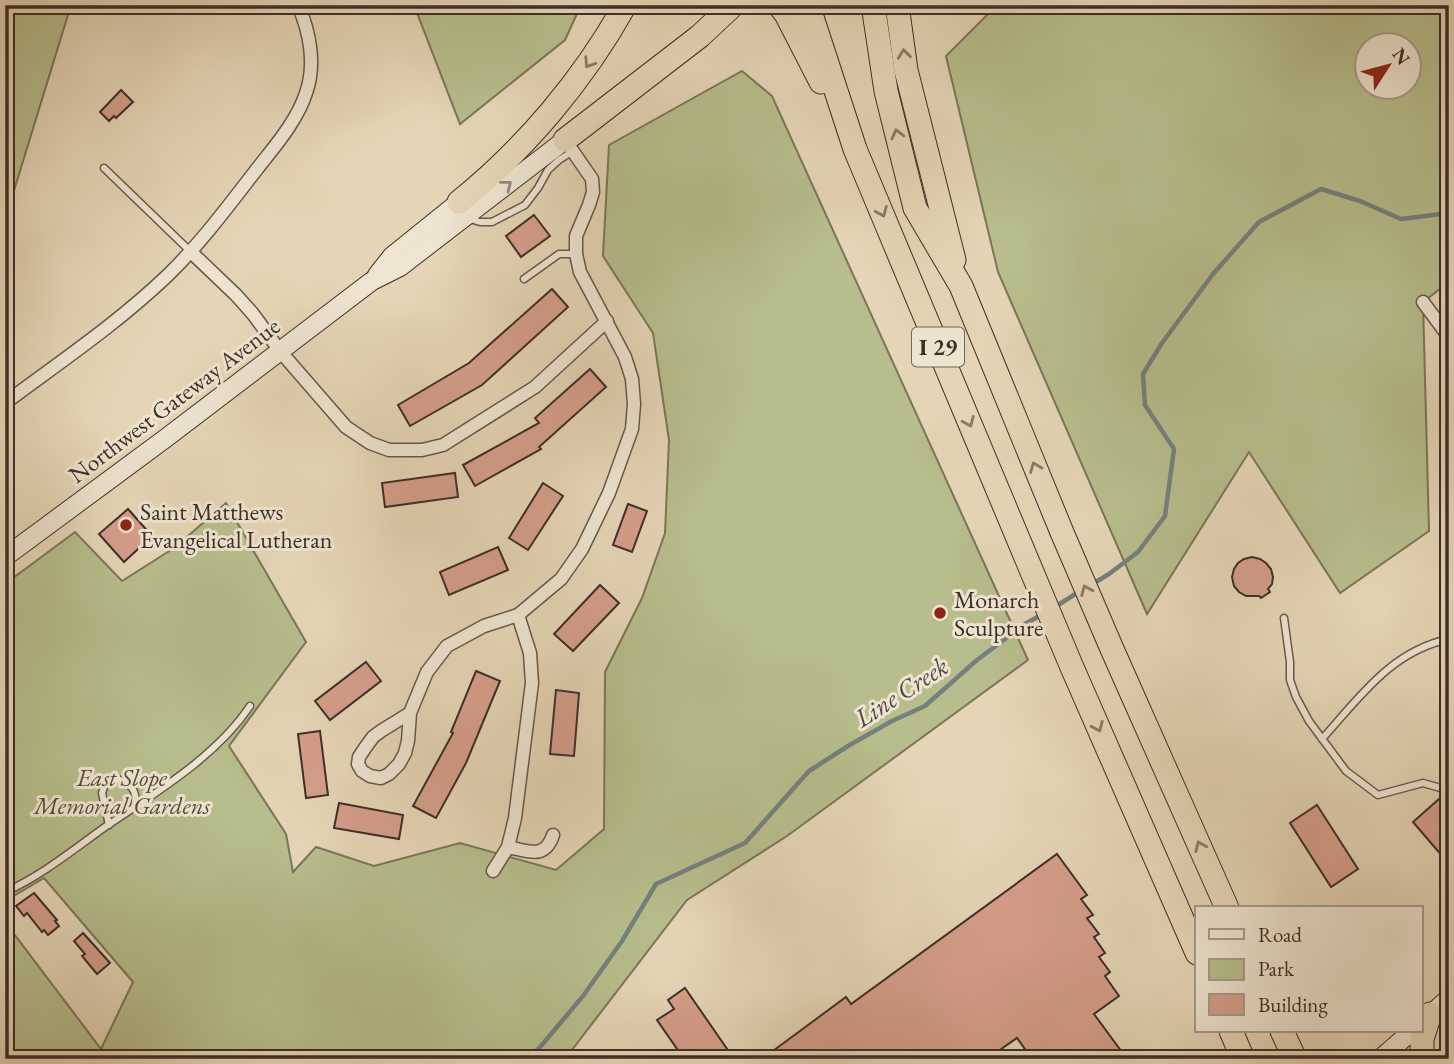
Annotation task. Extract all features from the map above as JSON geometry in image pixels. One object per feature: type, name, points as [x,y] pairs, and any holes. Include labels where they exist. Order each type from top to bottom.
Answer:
[{"type":"highway","points":[[462,210],[580,76],[625,5]]},
{"type":"highway","points":[[569,145],[700,36],[733,5]]},
{"type":"highway","points":[[779,5],[855,149]]},
{"type":"highway","name":"I 29","points":[[808,5],[855,149],[1071,665],[1195,948]]},
{"type":"highway","points":[[873,5],[886,91],[915,208],[961,286]]},
{"type":"highway","name":"I 29","points":[[897,5],[906,70],[961,286],[1061,530],[1226,906]]},
{"type":"highway","points":[[1422,1059],[1426,1019]]},
{"type":"highway","points":[[1231,1032],[1243,1059]]},
{"type":"highway","points":[[1282,1032],[1295,1059]]},
{"type":"main road","name":"Northwest Gateway Avenue","points":[[5,558],[372,281],[392,256],[569,145]]},
{"type":"main road","points":[[1426,1019],[1449,998]]},
{"type":"main road","points":[[1380,1059],[1411,1032]]},
{"type":"street","points":[[5,403],[127,311],[167,275],[191,252],[276,144],[306,93],[310,76],[311,54],[304,18],[298,5]]},
{"type":"street","points":[[410,713],[373,737],[359,757],[362,771],[381,778],[399,764],[408,741],[410,713],[427,672],[447,646],[484,626],[518,615],[561,579],[582,549],[609,494],[632,429],[635,404],[632,379],[625,357],[580,272],[576,254],[576,236],[593,192],[592,179],[569,145]]},
{"type":"street","points":[[191,252],[253,314],[280,351],[346,427],[370,443],[389,450],[422,450],[443,445],[535,387],[607,321]]},
{"type":"street","points":[[1423,302],[1449,337]]},
{"type":"street","points":[[493,872],[508,847],[515,817],[532,683],[530,653],[518,615]]},
{"type":"street","points":[[508,847],[540,852],[547,848],[553,835]]},
{"type":"lane","points":[[462,210],[480,222],[492,222],[525,205],[548,170],[569,145]]},
{"type":"lane","points":[[104,168],[191,252]]},
{"type":"lane","points":[[524,279],[559,254],[576,254]]},
{"type":"lane","points":[[1284,618],[1290,680],[1296,697],[1309,721],[1346,771],[1378,795],[1423,783],[1444,789],[1449,794]]},
{"type":"lane","points":[[1322,740],[1382,672],[1414,651],[1433,642],[1449,639]]},
{"type":"lane","points":[[5,892],[22,885],[182,774],[218,745],[250,706]]},
{"type":"lane","points":[[109,825],[102,793],[106,784],[115,778],[126,782],[133,788],[136,800],[134,807]]},
{"type":"green space","points":[[5,5],[71,5],[12,197],[5,204]]},
{"type":"green space","points":[[414,5],[581,5],[565,40],[460,124]]},
{"type":"green space","points":[[997,5],[1449,5],[1449,282],[1423,302],[1429,531],[1340,593],[1249,452],[1147,614],[998,272],[946,56]]},
{"type":"green space","name":"East Slope Memorial Gardens","points":[[742,71],[772,96],[1028,660],[787,836],[687,900],[565,1059],[5,1059],[5,922],[101,1049],[133,982],[44,878],[5,901],[5,584],[75,532],[122,581],[174,548],[226,503],[306,642],[229,746],[286,834],[293,872],[316,847],[374,866],[460,843],[556,870],[604,829],[605,672],[642,598],[665,533],[669,440],[653,333],[603,256],[609,145]]},
{"type":"building","points":[[121,90],[133,102],[109,121],[100,112]]},
{"type":"building","points":[[534,215],[550,236],[521,257],[506,236]]},
{"type":"building","points":[[552,289],[568,307],[482,385],[410,426],[398,405],[469,363]]},
{"type":"building","points":[[590,369],[606,387],[539,447],[541,449],[475,486],[463,465],[539,423],[535,418]]},
{"type":"building","points":[[455,473],[458,497],[385,507],[382,483]]},
{"type":"building","points":[[543,483],[563,496],[528,550],[509,538]]},
{"type":"building","points":[[628,504],[647,511],[632,552],[613,545]]},
{"type":"building","name":"Saint Matthews Evangelical Lutheran","points":[[128,509],[152,536],[124,562],[99,534]]},
{"type":"building","points":[[498,547],[508,570],[449,595],[440,572]]},
{"type":"building","points":[[1252,557],[1266,563],[1273,577],[1268,589],[1270,592],[1261,598],[1239,592],[1232,577],[1238,563]]},
{"type":"building","points":[[600,585],[619,603],[573,651],[554,634]]},
{"type":"building","points":[[366,662],[381,681],[330,720],[315,701]]},
{"type":"building","points":[[476,671],[500,681],[466,763],[436,818],[413,806],[453,733],[451,732]]},
{"type":"building","points":[[556,690],[579,693],[574,756],[550,754]]},
{"type":"building","points":[[320,731],[328,795],[306,798],[298,734]]},
{"type":"building","points":[[1439,799],[1449,810],[1449,817],[1444,821],[1449,826],[1449,864],[1413,822]]},
{"type":"building","points":[[339,803],[403,815],[399,839],[334,828]]},
{"type":"building","points":[[1317,805],[1358,869],[1331,887],[1290,823]]},
{"type":"building","points":[[1057,854],[1087,895],[1081,899],[1093,915],[1087,918],[1099,934],[1094,937],[1105,953],[1099,957],[1110,972],[1105,976],[1119,996],[1094,1014],[1127,1059],[1032,1059],[1017,1038],[987,1059],[762,1059],[846,997],[851,1004]]},
{"type":"building","points":[[34,893],[59,926],[48,935],[44,930],[42,932],[27,913],[24,916],[16,906]]},
{"type":"building","points":[[83,933],[110,963],[97,974],[74,941]]},
{"type":"building","points":[[685,988],[734,1059],[684,1059],[657,1020],[674,1009],[668,1000]]},
{"type":"waterway","name":"Line Creek","points":[[1091,585],[1138,552],[1165,516],[1174,449],[1145,405],[1143,374],[1162,343],[1213,274],[1259,222],[1321,189],[1360,201],[1401,219],[1449,213]]},
{"type":"waterway","name":"Line Creek","points":[[1055,607],[1080,591]]},
{"type":"waterway","name":"Line Creek","points":[[528,1059],[583,996],[622,941],[656,884],[745,843],[809,771],[892,721],[925,706],[977,660],[1041,615]]},
{"type":"place","name":"Saint Matthews Evangelical Lutheran","points":[[126,525]]},
{"type":"place","name":"Monarch Sculpture","points":[[940,613]]}]
